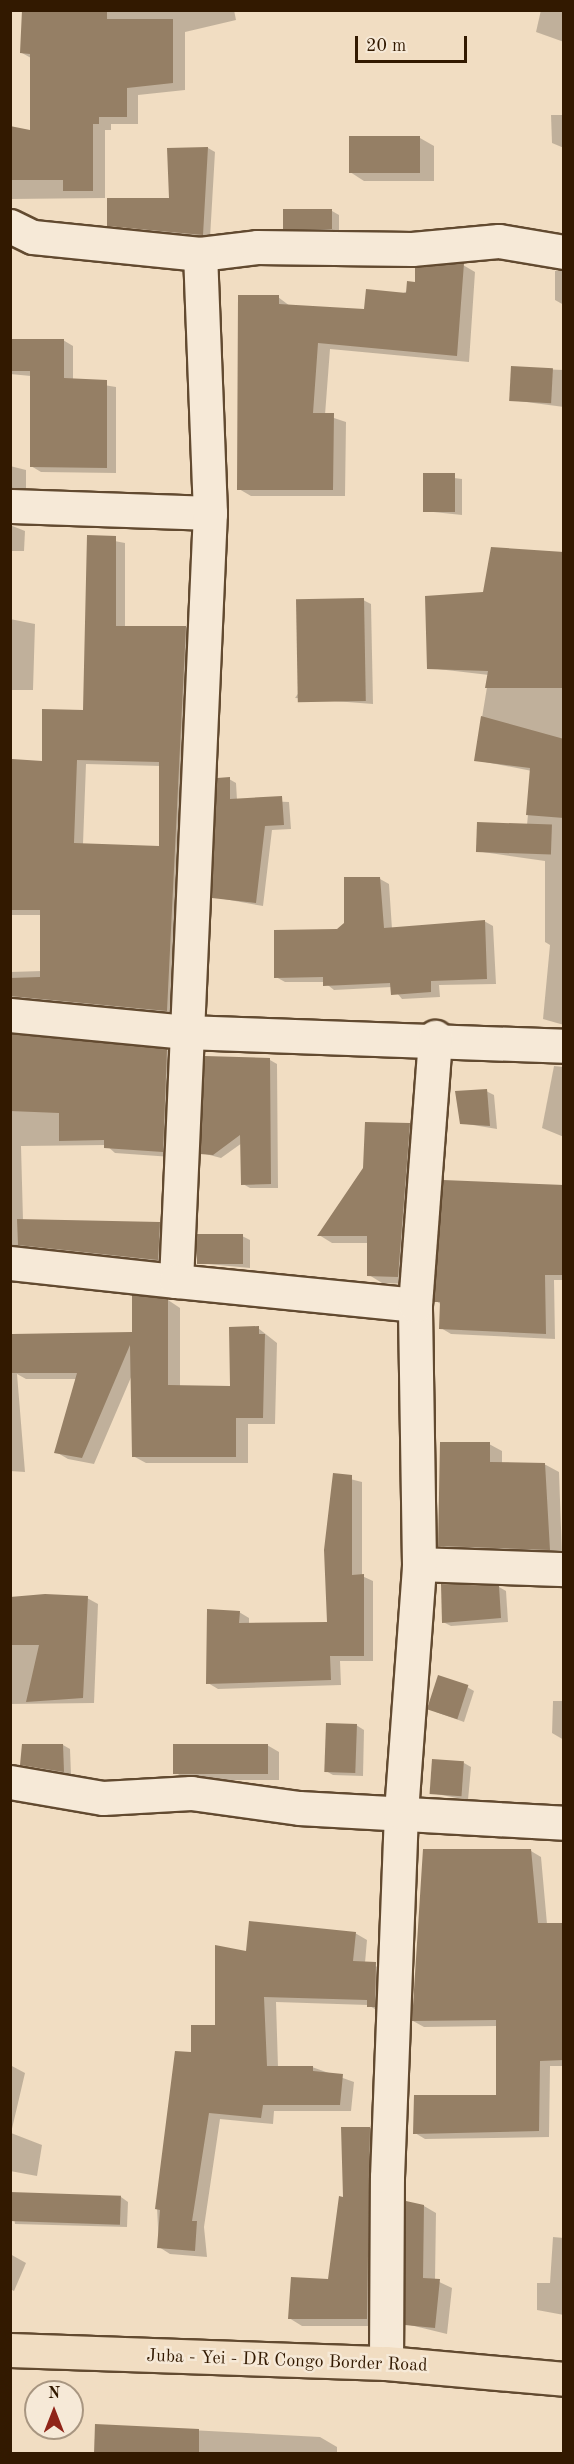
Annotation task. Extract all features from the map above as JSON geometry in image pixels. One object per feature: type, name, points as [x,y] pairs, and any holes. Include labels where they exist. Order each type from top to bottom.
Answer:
[{"type":"main road","name":"Juba - Yei - DR Congo Border Road","points":[[10,2350],[386,2363],[564,2379]]},
{"type":"street","points":[[10,226],[33,237],[200,254],[257,247],[412,249],[499,241],[564,252]]},
{"type":"street","points":[[177,1281],[210,513],[200,254]]},
{"type":"street","points":[[10,506],[210,513]]},
{"type":"street","points":[[10,1015],[186,1032],[435,1037],[564,1046]]},
{"type":"street","points":[[386,2363],[387,2177],[401,1812],[419,1564],[415,1305],[435,1037]]},
{"type":"street","points":[[10,1263],[415,1305]]},
{"type":"street","points":[[419,1564],[564,1569]]},
{"type":"street","points":[[10,1782],[103,1798],[191,1793],[299,1808],[564,1823]]},
{"type":"building","points":[[22,10],[107,10],[107,19],[173,19],[173,83],[127,88],[127,117],[99,117],[99,124],[93,124],[93,191],[63,191],[63,180],[10,180],[10,126],[30,130],[30,54],[20,53]]},
{"type":"building","points":[[349,136],[420,136],[420,173],[349,173]]},
{"type":"building","points":[[208,147],[203,235],[107,226],[107,198],[169,198],[167,148]]},
{"type":"building","points":[[283,209],[332,209],[332,229],[283,229]]},
{"type":"building","points":[[464,263],[457,356],[318,343],[313,413],[334,413],[333,490],[237,490],[238,295],[279,295],[279,304],[364,309],[366,289],[406,293],[407,281],[415,282],[415,268]]},
{"type":"building","points":[[10,339],[64,339],[64,378],[107,380],[107,468],[30,467],[30,371],[10,371]]},
{"type":"building","points":[[511,366],[553,368],[551,403],[509,401]]},
{"type":"building","points":[[423,473],[455,473],[455,512],[423,512]]},
{"type":"building","points":[[87,535],[116,536],[116,626],[186,626],[167,1011],[10,996],[10,978],[40,977],[40,910],[10,910],[12,759],[42,761],[42,709],[83,710]],"holes":[[[77,760],[159,762],[159,846],[74,843]]]},
{"type":"building","points":[[491,547],[564,552],[562,688],[485,688],[488,671],[427,669],[425,596],[483,592]]},
{"type":"building","points":[[364,598],[366,701],[298,702],[296,599]]},
{"type":"building","points":[[481,716],[564,739],[564,818],[526,815],[530,768],[474,761]]},
{"type":"building","points":[[230,777],[230,799],[282,796],[284,825],[265,826],[256,903],[212,898],[217,778]]},
{"type":"building","points":[[477,822],[552,825],[551,855],[476,852]]},
{"type":"building","points":[[344,877],[380,877],[384,928],[485,920],[487,979],[431,981],[431,992],[391,995],[390,983],[323,986],[323,977],[274,978],[274,930],[337,929],[344,923]]},
{"type":"building","points":[[10,1034],[167,1049],[163,1152],[104,1148],[104,1140],[59,1141],[59,1113],[10,1111]]},
{"type":"building","points":[[205,1056],[270,1058],[271,1184],[241,1185],[240,1135],[213,1155],[200,1154]]},
{"type":"building","points":[[487,1089],[490,1126],[460,1124],[455,1091]]},
{"type":"building","points":[[365,1122],[410,1123],[398,1277],[367,1276],[367,1236],[317,1236],[363,1168]]},
{"type":"building","points":[[443,1180],[564,1185],[564,1275],[545,1275],[546,1334],[439,1329],[440,1302],[434,1302]]},
{"type":"building","points":[[17,1219],[160,1222],[158,1260],[18,1245]]},
{"type":"building","points":[[197,1234],[243,1234],[243,1264],[197,1264]]},
{"type":"building","points":[[132,1295],[168,1299],[168,1385],[230,1386],[229,1327],[259,1326],[259,1334],[265,1334],[263,1418],[236,1418],[236,1457],[132,1457],[130,1345],[82,1458],[54,1453],[77,1373],[12,1373],[12,1334],[132,1332]]},
{"type":"building","points":[[440,1442],[490,1442],[490,1462],[545,1463],[550,1550],[438,1546]]},
{"type":"building","points":[[333,1473],[352,1475],[352,1575],[364,1574],[364,1656],[330,1656],[331,1680],[206,1684],[207,1609],[240,1611],[239,1623],[327,1622],[324,1550]]},
{"type":"building","points":[[441,1584],[499,1586],[501,1618],[442,1623]]},
{"type":"building","points":[[45,1594],[88,1596],[83,1698],[26,1702],[39,1645],[10,1645],[10,1597]]},
{"type":"building","points":[[438,1675],[468,1685],[457,1719],[427,1709]]},
{"type":"building","points":[[326,1723],[357,1724],[355,1773],[324,1772]]},
{"type":"building","points":[[22,1744],[63,1744],[64,1772],[20,1765]]},
{"type":"building","points":[[173,1744],[268,1744],[268,1774],[173,1774]]},
{"type":"building","points":[[432,1759],[464,1761],[461,1796],[430,1794]]},
{"type":"building","points":[[423,1849],[531,1849],[538,1923],[564,1923],[564,2060],[540,2061],[539,2131],[413,2134],[414,2095],[496,2095],[496,2020],[412,2021]]},
{"type":"building","points":[[249,1921],[356,1932],[353,1961],[376,1962],[375,2007],[367,2007],[367,2000],[264,1997],[267,2066],[313,2066],[313,2071],[343,2074],[340,2105],[263,2105],[261,2118],[209,2113],[192,2221],[197,2221],[195,2251],[157,2248],[160,2210],[155,2209],[175,2051],[191,2052],[191,2025],[215,2025],[215,1945],[246,1951]]},
{"type":"building","points":[[341,2127],[370,2127],[367,2319],[288,2319],[291,2277],[328,2279],[339,2196],[343,2197]]},
{"type":"building","points":[[10,2192],[121,2196],[120,2225],[10,2221]]},
{"type":"building","points":[[406,2201],[424,2205],[423,2278],[440,2279],[435,2328],[405,2325]]},
{"type":"building","points":[[95,2424],[199,2429],[199,2454],[94,2454]]}]
